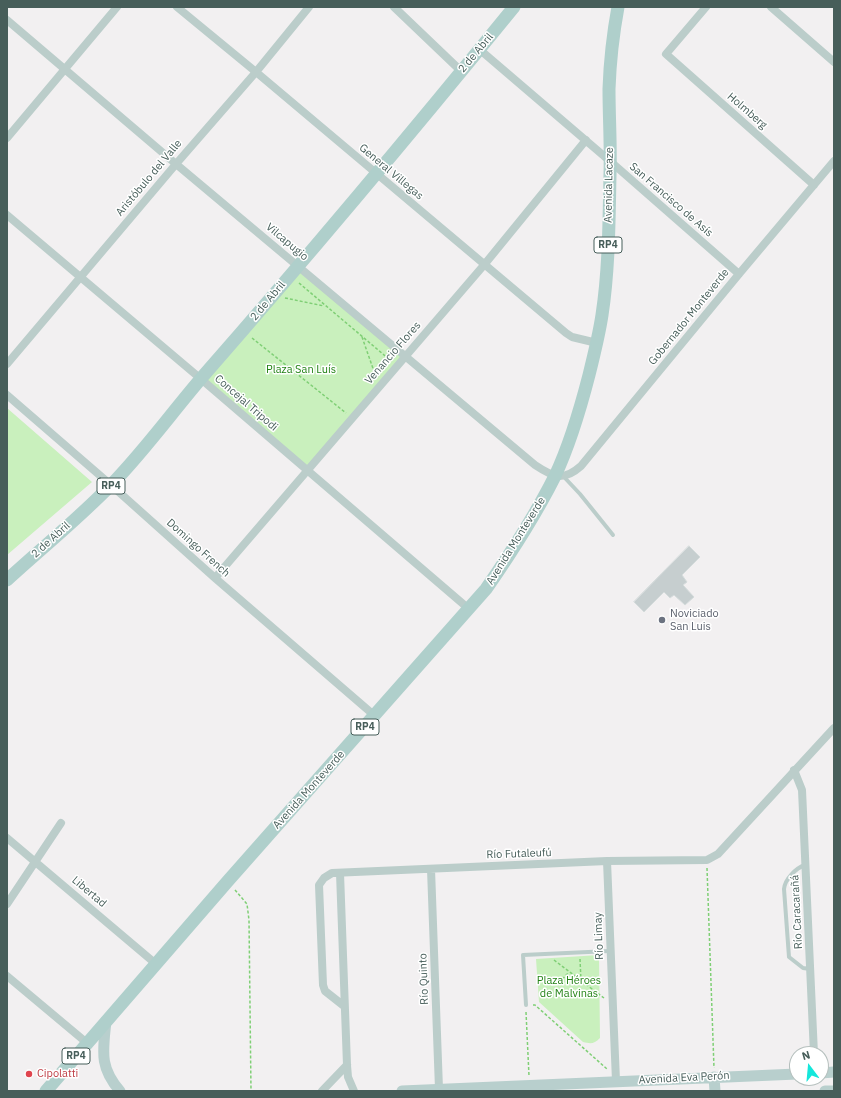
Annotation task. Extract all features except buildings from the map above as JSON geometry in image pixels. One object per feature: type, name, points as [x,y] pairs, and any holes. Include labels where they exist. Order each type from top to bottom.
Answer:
[{"type":"main road","name":"2 de Abril","points":[[7,580],[111,485],[201,378],[243,331],[514,7]]},
{"type":"main road","name":"Avenida Lacaze","points":[[559,476],[576,422],[597,343],[602,315],[606,280],[611,162],[611,61],[618,7]]},
{"type":"main road","name":"Avenida Monteverde","points":[[46,1091],[227,882],[469,609],[509,556],[559,476]]},
{"type":"main road","points":[[106,1021],[103,1051],[105,1068],[112,1081],[120,1091]]},
{"type":"main road","name":"Avenida Eva Perón","points":[[402,1091],[482,1089],[529,1085],[571,1087],[616,1079],[789,1074]]},
{"type":"main road","points":[[714,1077],[715,1091]]},
{"type":"main road","points":[[825,1091],[834,1091]]},
{"type":"street","points":[[7,138],[118,7]]},
{"type":"street","name":"General Villegas","points":[[176,7],[256,72],[566,333],[572,337],[597,343]]},
{"type":"street","name":"Aristóbulo del Valle","points":[[7,364],[256,72],[309,7]]},
{"type":"street","points":[[394,7],[462,71]]},
{"type":"street","name":"Holmberg","points":[[706,7],[666,54],[814,185]]},
{"type":"street","points":[[771,7],[834,62]]},
{"type":"street","name":"Vilcapugio","points":[[7,20],[176,164],[535,464],[559,476]]},
{"type":"street","name":"San Francisco de Asís","points":[[479,49],[586,140],[738,274]]},
{"type":"street","name":"Venancio Flores","points":[[215,578],[484,265],[586,140]]},
{"type":"street","name":"Gobernador Monteverde","points":[[559,476],[572,474],[581,466],[738,274],[834,161]]},
{"type":"street","name":"Concejal Tripodi","points":[[7,215],[201,378],[307,471],[469,609]]},
{"type":"street","name":"Domingo French","points":[[7,395],[375,716]]},
{"type":"street","points":[[707,860],[718,854],[834,728]]},
{"type":"street","name":"Río Caracarañá","points":[[794,770],[802,790],[814,1046]]},
{"type":"street","points":[[7,904],[61,823]]},
{"type":"street","name":"Libertad","points":[[7,838],[156,964]]},
{"type":"street","name":"Río Futaleufú","points":[[336,873],[607,861],[707,860]]},
{"type":"street","name":"Río Limay","points":[[607,861],[616,1079]]},
{"type":"street","name":"Río Quinto","points":[[431,869],[439,1089]]},
{"type":"street","points":[[344,1006],[325,992],[323,985],[319,885],[324,878],[336,873],[344,1006],[347,1065],[348,1077],[354,1091]]},
{"type":"street","points":[[7,976],[87,1043]]},
{"type":"street","points":[[322,1091],[347,1065]]},
{"type":"lane","points":[[559,476],[580,494],[613,535]]},
{"type":"lane","points":[[806,865],[798,869],[786,881],[784,889],[789,958],[803,968],[810,969]]},
{"type":"lane","points":[[526,1005],[523,955],[610,951]]},
{"type":"path","points":[[294,279],[390,359],[386,365]]},
{"type":"path","points":[[279,297],[326,306]]},
{"type":"path","points":[[243,331],[353,418]]},
{"type":"path","points":[[361,335],[376,377],[381,371]]},
{"type":"path","points":[[707,860],[714,1077]]},
{"type":"path","points":[[227,882],[244,898],[247,904],[249,920],[251,1091]]},
{"type":"path","points":[[580,952],[581,981]]},
{"type":"path","points":[[546,954],[612,1004]]},
{"type":"path","points":[[559,983],[569,972]]},
{"type":"path","points":[[529,1085],[526,1005],[535,1005],[616,1079]]},
{"type":"green space","name":"Plaza San Luís","points":[[298,265],[406,356],[307,471],[201,379]]},
{"type":"green space","points":[[7,408],[92,482],[7,555]]},
{"type":"green space","name":"Plaza Héroes de Malvinas","points":[[599,955],[600,1038],[592,1043],[588,1043],[583,1042],[539,1002],[536,959]]},
{"type":"place","name":"Noviciado San Luis","points":[[662,620]]},
{"type":"place","name":"Cipolatti","points":[[29,1074]]}]
